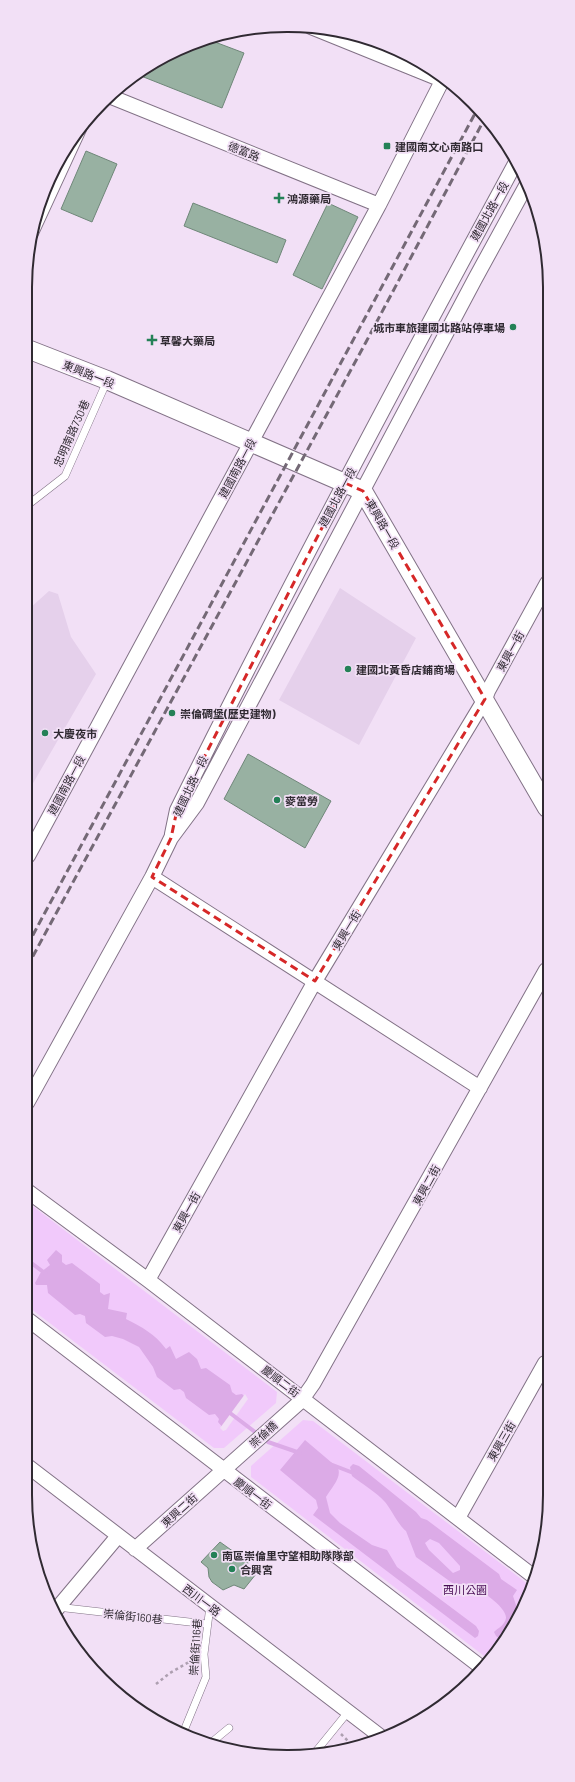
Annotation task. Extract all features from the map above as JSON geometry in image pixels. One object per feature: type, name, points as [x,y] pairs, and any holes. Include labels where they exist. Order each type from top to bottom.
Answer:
[{"type":"street","points":[[336,37],[423,71]]},
{"type":"street","name":"建國南路一段","points":[[32,849],[379,205],[441,83]]},
{"type":"street","name":"德富路","points":[[115,99],[379,205]]},
{"type":"street","name":"建國北路一段","points":[[171,838],[177,810],[281,603],[513,167]]},
{"type":"street","name":"建國北路一段","points":[[32,1094],[152,877],[171,838],[197,803],[471,286],[524,190]]},
{"type":"street","name":"東興路一段","points":[[32,351],[107,380],[363,491],[485,699],[543,803]]},
{"type":"street","name":"東興一街","points":[[148,1280],[315,981],[485,699],[543,590]]},
{"type":"street","points":[[152,877],[480,1088]]},
{"type":"street","name":"東興二街","points":[[302,1398],[313,1384],[543,975]]},
{"type":"street","name":"慶順二街","points":[[32,1194],[148,1280],[530,1574]]},
{"type":"street","name":"慶順一街","points":[[32,1323],[479,1664]]},
{"type":"street","name":"東興三街","points":[[458,1518],[543,1367]]},
{"type":"street","name":"崇倫橋","points":[[223,1470],[302,1398]]},
{"type":"street","name":"西川一路","points":[[32,1469],[377,1734]]},
{"type":"street","name":"東興二街","points":[[135,1549],[223,1470]]},
{"type":"street","name":"崇倫街160巷","points":[[57,1606],[118,1536]]},
{"type":"lane","name":"忠明南路730巷","points":[[32,502],[64,476],[107,380]]},
{"type":"lane","name":"崇倫街116巷","points":[[185,1729],[206,1677],[204,1654],[210,1606]]},
{"type":"lane","name":"崇倫街160巷","points":[[58,1608],[208,1624]]},
{"type":"lane","points":[[319,1748],[348,1712]]},
{"type":"lane","points":[[215,1739],[229,1728]]},
{"type":"path","points":[[156,1684],[170,1673],[204,1654]]},
{"type":"path","points":[[336,1728],[349,1742]]},
{"type":"highlighted area","points":[[345,483],[363,491],[485,699],[315,981],[152,877],[171,838],[177,810]]},
{"type":"shaded area","name":"建國北黃昏店鋪商場","points":[[340,588],[416,638],[359,745],[279,700]]},
{"type":"shaded area","name":"大慶夜市","points":[[49,591],[58,594],[71,637],[96,674],[32,785],[32,606]]},
{"type":"shaded area","points":[[56,1250],[62,1255],[62,1262],[66,1265],[72,1263],[100,1284],[100,1292],[104,1295],[110,1293],[108,1309],[127,1313],[126,1319],[148,1331],[166,1349],[170,1346],[176,1359],[189,1352],[197,1359],[201,1369],[206,1368],[230,1385],[232,1392],[236,1395],[242,1394],[246,1398],[224,1429],[218,1422],[219,1419],[215,1414],[209,1415],[186,1398],[184,1392],[180,1389],[174,1390],[157,1377],[153,1367],[139,1347],[123,1339],[112,1336],[105,1337],[86,1323],[85,1316],[80,1314],[75,1315],[48,1293],[47,1285],[36,1285],[35,1283],[41,1272],[50,1265],[47,1260]]},
{"type":"shaded area","points":[[305,1440],[338,1468],[339,1475],[326,1497],[330,1513],[340,1523],[372,1545],[387,1550],[397,1567],[476,1626],[479,1631],[478,1636],[475,1638],[313,1515],[318,1508],[316,1500],[280,1470]]},
{"type":"shaded area","points":[[353,1464],[359,1466],[416,1512],[421,1518],[427,1520],[499,1574],[501,1579],[517,1590],[513,1596],[517,1608],[499,1638],[494,1632],[503,1624],[506,1618],[502,1608],[491,1598],[468,1584],[455,1585],[416,1557],[406,1531],[385,1502],[352,1476],[350,1467]],"holes":[[[430,1539],[439,1543],[460,1566],[460,1570],[453,1573],[429,1550],[425,1543]]]},
{"type":"green space","points":[[32,1206],[277,1392],[276,1403],[224,1448],[214,1448],[32,1310]]},
{"type":"green space","name":"西川公園","points":[[303,1420],[313,1421],[527,1583],[517,1608],[509,1622],[485,1657],[251,1477],[251,1466]]},
{"type":"pier","points":[[245,1394],[248,1399],[226,1430],[223,1431],[220,1428]]},
{"type":"building","points":[[216,42],[244,53],[222,108],[143,77],[174,58]]},
{"type":"building","points":[[86,151],[117,164],[92,222],[61,209]]},
{"type":"building","points":[[193,203],[286,240],[277,263],[184,226]]},
{"type":"building","points":[[328,203],[358,217],[322,289],[293,275]]},
{"type":"building","name":"麥當勞","points":[[248,754],[331,801],[305,848],[224,799]]},
{"type":"building","name":"合興宮","points":[[220,1542],[248,1562],[247,1567],[256,1574],[244,1589],[234,1585],[223,1590],[212,1582],[209,1577],[208,1568],[201,1562]]},
{"type":"waterway","points":[[32,1264],[46,1274]]},
{"type":"waterway","points":[[230,1413],[268,1442],[300,1453]]},
{"type":"waterway","points":[[330,1464],[356,1474]]},
{"type":"railway","points":[[32,937],[475,114]]},
{"type":"railway","points":[[32,958],[366,342],[483,122]]},
{"type":"place","name":"建國南文心南路口","points":[[387,146]]},
{"type":"place","name":"鴻源藥局","points":[[279,198]]},
{"type":"place","name":"城市車旅建國北路站停車場","points":[[513,327]]},
{"type":"place","name":"草馨大藥局","points":[[152,340]]},
{"type":"place","name":"建國北黃昏店鋪商場","points":[[348,669]]},
{"type":"place","name":"崇倫碉堡(歷史建物)","points":[[172,713]]},
{"type":"place","name":"大慶夜市","points":[[45,733]]},
{"type":"place","name":"麥當勞","points":[[277,800]]},
{"type":"place","name":"南區崇倫里守望相助隊隊部","points":[[214,1555]]},
{"type":"place","name":"合興宮","points":[[232,1569]]}]
